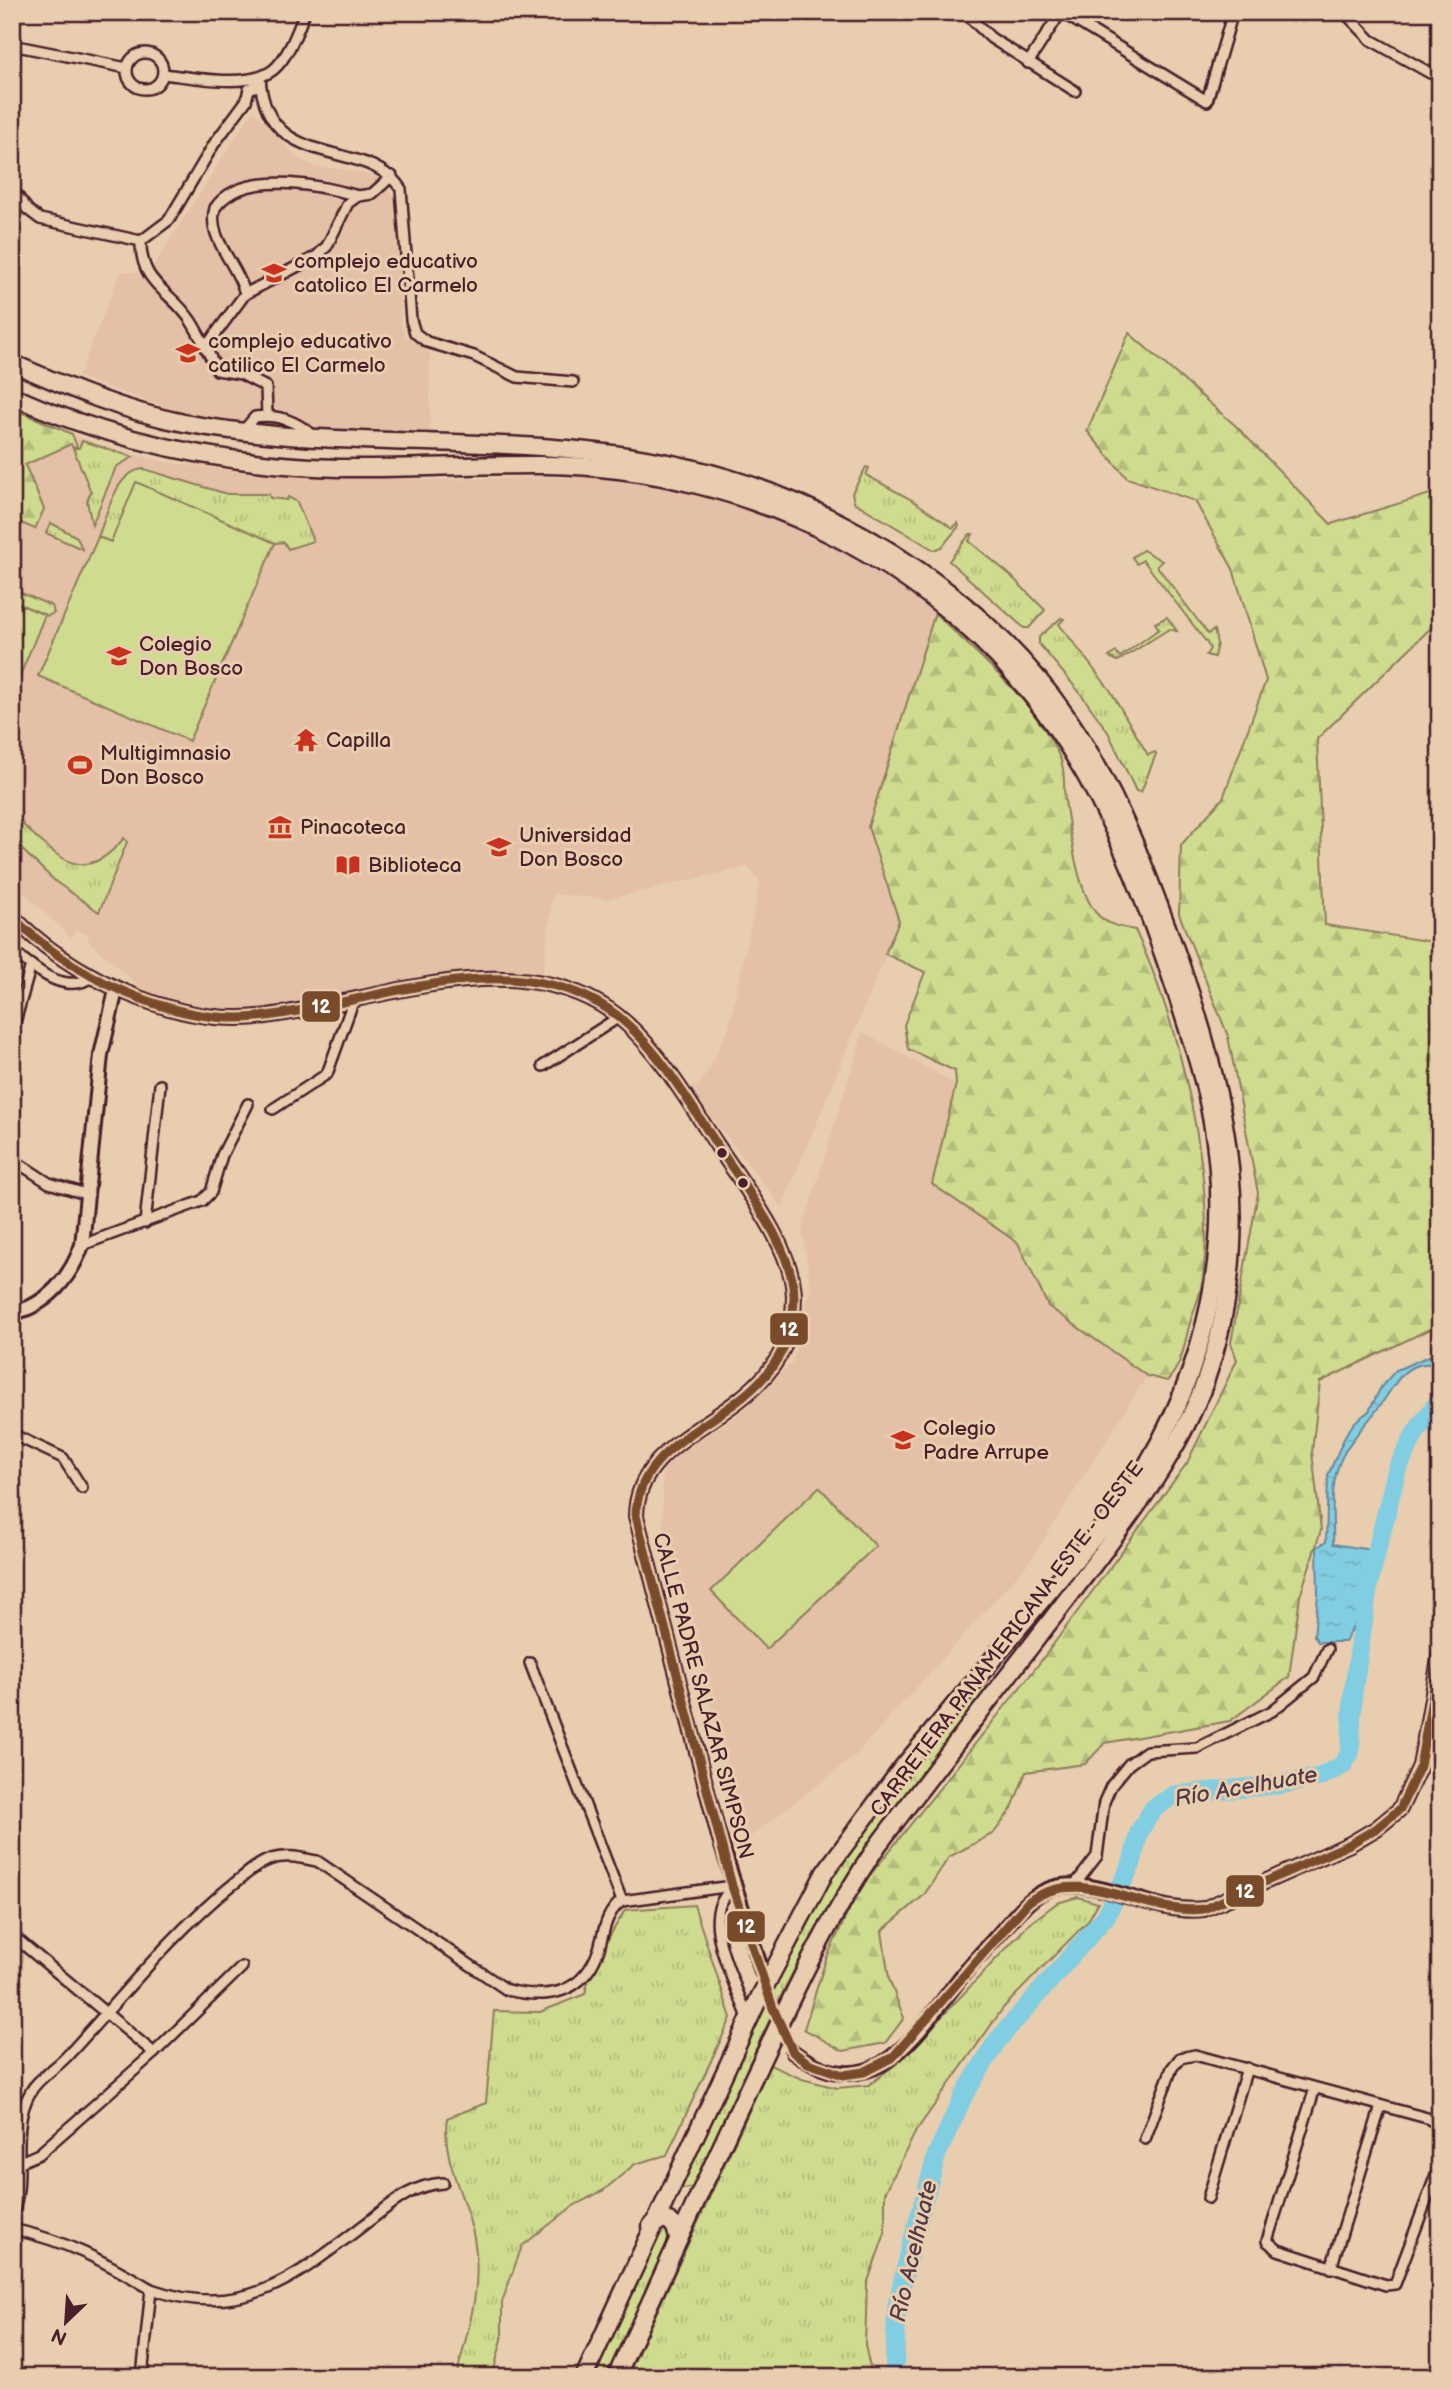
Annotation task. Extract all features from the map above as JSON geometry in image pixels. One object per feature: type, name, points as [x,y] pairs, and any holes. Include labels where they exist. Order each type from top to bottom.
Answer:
[{"type":"highway","name":"CARRETERA PANAMERICANA ESTE - OESTE","points":[[12,363],[114,405],[191,424],[318,438],[576,448],[654,459],[738,481],[848,527],[916,568],[988,628],[1068,719],[1116,802],[1154,892],[1191,995],[1222,1102],[1232,1171],[1231,1261],[1215,1350],[1194,1410],[1144,1496],[857,1876],[820,1939],[700,2189],[616,2377]]},
{"type":"highway","name":"CARRETERA PANAMERICANA ESTE - OESTE","points":[[12,396],[113,435],[210,457],[341,468],[550,465],[673,479],[760,503],[827,532],[902,575],[979,636],[1017,677],[1056,727],[1097,794],[1112,826],[1167,965],[1202,1078],[1212,1120],[1219,1182],[1215,1276],[1197,1356],[1173,1417],[1139,1479],[1044,1601],[865,1814],[810,1896],[651,2226],[584,2377]]},
{"type":"highway","points":[[675,2177],[676,2185],[683,2194],[700,2189]]},
{"type":"highway","points":[[651,2226],[663,2219],[670,2220],[678,2239]]},
{"type":"main road","name":"CALLE PADRE SALAZAR SIMPSON","points":[[12,916],[47,948],[116,990],[187,1011],[236,1018],[257,1018],[464,980],[503,979],[572,992],[619,1017],[635,1031],[690,1103],[764,1217],[783,1255],[792,1282],[793,1306],[787,1341],[776,1366],[731,1406],[654,1462],[636,1499],[636,1516],[732,1886],[762,1972]]},
{"type":"main road","points":[[12,1313],[39,1302],[54,1292],[77,1260],[82,1245],[101,1055],[116,990]]},
{"type":"main road","points":[[793,2052],[808,2063],[843,2075],[882,2064],[907,2043],[975,1959],[1028,1902],[1049,1889],[1094,1887],[1152,1906],[1187,1912],[1219,1905],[1350,1844],[1400,1809],[1415,1782],[1440,1654]]},
{"type":"street","points":[[12,189],[28,210],[40,219],[141,241],[169,220],[214,144],[246,101],[249,89],[272,72],[281,61],[305,12]]},
{"type":"street","points":[[964,12],[991,38],[1074,91]]},
{"type":"street","points":[[1028,63],[1061,12],[1207,101],[1233,12]]},
{"type":"street","points":[[1344,12],[1371,40],[1430,73]]},
{"type":"street","points":[[12,45],[127,68]]},
{"type":"street","points":[[146,52],[158,58],[163,74],[157,85],[145,89],[130,81],[127,68],[133,57],[146,52]]},
{"type":"street","points":[[163,74],[213,80],[260,81]]},
{"type":"street","points":[[260,81],[266,112],[295,139],[313,149],[376,166],[393,176],[401,189],[411,320],[415,333],[428,342],[474,356],[517,377],[573,382]]},
{"type":"street","points":[[245,294],[242,279],[215,229],[215,208],[226,194],[237,188],[280,184],[330,188],[358,196],[372,194],[393,176]]},
{"type":"street","points":[[205,348],[245,294],[317,256],[327,246],[348,203],[358,196]]},
{"type":"street","points":[[141,241],[141,257],[148,275],[191,320],[217,370],[242,374],[267,387],[267,415]]},
{"type":"street","points":[[244,430],[256,417],[267,415],[294,420],[318,438]]},
{"type":"street","points":[[12,950],[31,965],[71,985],[84,983],[94,975]]},
{"type":"street","points":[[12,1033],[31,965]]},
{"type":"street","points":[[272,1109],[327,1074],[353,1002]]},
{"type":"street","points":[[543,1066],[619,1017]]},
{"type":"street","points":[[145,1223],[160,1085]]},
{"type":"street","points":[[82,1245],[202,1202],[211,1192],[222,1155],[248,1104]]},
{"type":"street","points":[[12,1159],[50,1183],[89,1195]]},
{"type":"street","points":[[12,1434],[63,1458],[82,1488]]},
{"type":"street","points":[[1073,1887],[1097,1856],[1104,1802],[1111,1786],[1129,1764],[1147,1751],[1197,1748],[1272,1711],[1314,1677],[1327,1649]]},
{"type":"street","points":[[530,1663],[622,1901]]},
{"type":"street","points":[[12,2215],[19,2197],[20,2121],[31,2089],[68,2056],[105,2012],[200,1911],[271,1859],[293,1856],[317,1861],[507,1990],[536,1997],[574,1986],[591,1968],[610,1914],[622,1901],[732,1886]]},
{"type":"street","points":[[732,1886],[720,1903],[718,1927],[726,1961],[749,2020]]},
{"type":"street","points":[[12,1936],[154,2053]]},
{"type":"street","points":[[18,2164],[39,2154],[154,2053],[242,1968]]},
{"type":"street","points":[[1145,2139],[1172,2068],[1180,2058],[1195,2055],[1440,2125]]},
{"type":"street","points":[[1208,2198],[1247,2068]]},
{"type":"street","points":[[1315,2088],[1267,2241],[1278,2250],[1386,2285],[1395,2284],[1440,2164]]},
{"type":"street","points":[[1331,2268],[1381,2106]]},
{"type":"street","points":[[12,2228],[52,2238],[94,2255],[151,2289],[183,2300],[216,2301],[267,2290],[293,2278],[400,2196],[424,2184],[443,2183]]},
{"type":"street","points":[[142,2377],[151,2289]]},
{"type":"shaded area","name":"complejo educativo catolico El Carmelo","points":[[253,110],[297,157],[315,167],[344,169],[377,177],[399,201],[401,323],[405,336],[430,353],[430,435],[319,432],[231,422],[178,412],[78,377],[121,271],[148,274]]},
{"type":"shaded area","name":"Universidad Don Bosco","points":[[12,407],[20,415],[112,449],[166,462],[228,470],[429,480],[589,477],[649,484],[709,497],[759,510],[841,548],[871,566],[935,613],[868,827],[900,921],[782,1207],[690,1090],[700,1083],[713,1062],[729,1027],[760,882],[748,867],[607,899],[553,894],[542,977],[376,991],[252,1013],[197,1009],[151,997],[87,940],[89,935],[76,929],[72,938],[12,882]]},
{"type":"shaded area","name":"Colegio Padre Arrupe","points":[[863,1032],[956,1084],[932,1185],[1018,1243],[1048,1306],[1147,1376],[1031,1560],[853,1758],[746,1840],[663,1525],[663,1463],[735,1417],[792,1363],[811,1288],[802,1230]]},
{"type":"green space","points":[[1129,333],[1236,426],[1331,524],[1440,491],[1440,619],[1317,739],[1325,925],[1440,943],[1440,1295],[1436,1326],[1320,1382],[1312,1452],[1321,1530],[1300,1596],[1289,1677],[1230,1721],[1105,1743],[1085,1764],[1026,1772],[1012,1808],[994,1833],[949,1857],[924,1895],[882,1931],[889,1979],[904,2018],[885,2043],[843,2051],[804,2029],[826,1959],[859,1889],[1038,1665],[1187,1463],[1237,1360],[1231,1343],[1258,1193],[1228,1036],[1179,914],[1181,845],[1223,798],[1266,680],[1233,569],[1195,501],[1127,478],[1087,431]]},
{"type":"green space","points":[[12,408],[72,434],[77,447],[73,448],[71,444],[25,465],[44,509],[35,529],[12,519],[12,505],[18,493],[12,476]]},
{"type":"green space","points":[[82,441],[133,457],[116,467],[92,525],[87,501],[91,492],[73,448],[79,448]]},
{"type":"green space","points":[[866,467],[869,468],[866,475],[912,500],[953,528],[958,523],[959,526],[942,547],[934,550],[854,502],[852,493]]},
{"type":"green space","points":[[144,469],[227,494],[269,494],[270,498],[287,500],[288,497],[297,502],[313,541],[288,549],[284,542],[275,543],[137,483],[111,542],[98,537],[120,485],[134,471]]},
{"type":"green space","points":[[136,482],[275,543],[189,741],[38,676],[98,537],[111,542]]},
{"type":"green space","points":[[51,523],[77,537],[82,549],[46,533]]},
{"type":"green space","points":[[970,534],[973,534],[969,541],[1009,574],[1045,610],[1029,628],[1024,628],[949,561]]},
{"type":"green space","points":[[1143,550],[1162,561],[1157,566],[1208,634],[1214,630],[1217,644],[1214,657],[1206,655],[1210,649],[1207,643],[1143,560],[1137,564],[1132,557]]},
{"type":"green space","points":[[12,589],[52,606],[54,613],[48,616],[12,601]]},
{"type":"green space","points":[[12,601],[45,615],[19,678],[12,675]]},
{"type":"green space","points":[[935,613],[1005,680],[1049,737],[1062,763],[1072,844],[1084,891],[1101,918],[1114,925],[1135,930],[1151,967],[1180,1055],[1199,1151],[1206,1243],[1200,1293],[1180,1361],[1167,1381],[1147,1376],[1048,1306],[1018,1243],[932,1184],[956,1084],[955,1071],[908,1049],[904,1025],[925,972],[885,954],[899,921],[868,827]]},
{"type":"green space","points":[[1167,617],[1177,631],[1169,629],[1118,661],[1109,657],[1116,652],[1120,657],[1159,629],[1155,623]]},
{"type":"green space","points":[[1061,618],[1064,619],[1059,624],[1110,690],[1148,755],[1155,752],[1156,754],[1141,792],[1136,791],[1108,732],[1081,694],[1039,644],[1039,637]]},
{"type":"green space","points":[[12,815],[54,852],[66,860],[80,864],[93,863],[108,854],[124,838],[127,842],[99,912],[56,882],[12,840]]},
{"type":"green space","points":[[819,1487],[876,1546],[766,1649],[711,1591]]},
{"type":"green space","points":[[982,1685],[989,1689],[888,1822],[831,1904],[775,2008],[694,2187],[684,2189],[681,2186],[741,2048],[838,1863],[884,1801]]},
{"type":"green space","points":[[1078,1897],[1098,1903],[1088,1921],[1004,2007],[916,2131],[885,2193],[885,2233],[867,2284],[865,2345],[872,2377],[627,2377],[770,2065],[802,2079],[837,2088],[869,2085],[901,2060],[1029,1924],[1057,1903]]},
{"type":"green space","points":[[694,1905],[731,2018],[667,2155],[635,2164],[604,2190],[573,2206],[522,2246],[502,2302],[502,2339],[492,2377],[456,2377],[473,2308],[477,2274],[474,2238],[448,2149],[447,2118],[486,2103],[494,2011],[540,2012],[585,1994],[591,1968],[625,1910]]},
{"type":"green space","points":[[662,2227],[667,2228],[671,2236],[610,2377],[591,2377]]},
{"type":"water","points":[[1436,1353],[1440,1357],[1440,1365],[1417,1365],[1402,1375],[1351,1442],[1340,1461],[1333,1492],[1333,1544],[1372,1550],[1356,1619],[1345,1642],[1318,1642],[1314,1636],[1318,1595],[1317,1547],[1326,1542],[1328,1475],[1346,1434],[1356,1421],[1369,1411],[1381,1387],[1396,1370]]},
{"type":"waterway","name":"Río Acelhuate","points":[[894,2377],[897,2305],[937,2154],[964,2095],[997,2041],[1106,1916],[1132,1863],[1139,1832],[1153,1809],[1174,1795],[1284,1784],[1320,1777],[1343,1765],[1350,1753],[1353,1693],[1369,1583],[1397,1469],[1416,1432],[1440,1399]]},
{"type":"tunnel","points":[[765,1982],[793,2052]]},
{"type":"transit line","name":"12","points":[[12,916],[62,958],[124,992],[158,1005],[226,1018],[300,1011],[387,992],[475,979],[519,980],[560,987],[600,1004],[618,1016],[635,1031],[679,1087],[765,1217],[785,1257],[794,1296],[787,1338],[769,1370],[744,1396],[661,1458],[643,1483],[636,1516],[732,1886],[773,2008],[793,2052],[808,2063],[843,2075],[864,2072],[893,2057],[1028,1902],[1049,1891],[1070,1887],[1092,1889],[1158,1906],[1204,1909],[1350,1844],[1377,1828],[1400,1809],[1420,1766],[1440,1654]]},
{"type":"place","name":"complejo educativo catolico El Carmelo","points":[[274,273]]},
{"type":"place","name":"complejo educativo catilico El Carmelo","points":[[188,353]]},
{"type":"place","name":"Colegio Don Bosco","points":[[119,656]]},
{"type":"place","name":"Capilla","points":[[306,740]]},
{"type":"place","name":"Multigimnasio Don Bosco","points":[[80,765]]},
{"type":"place","name":"Pinacoteca","points":[[280,827]]},
{"type":"place","name":"Universidad Don Bosco","points":[[499,847]]},
{"type":"place","name":"Biblioteca","points":[[348,865]]},
{"type":"place","name":"Colegio Padre Arrupe","points":[[903,1440]]}]
